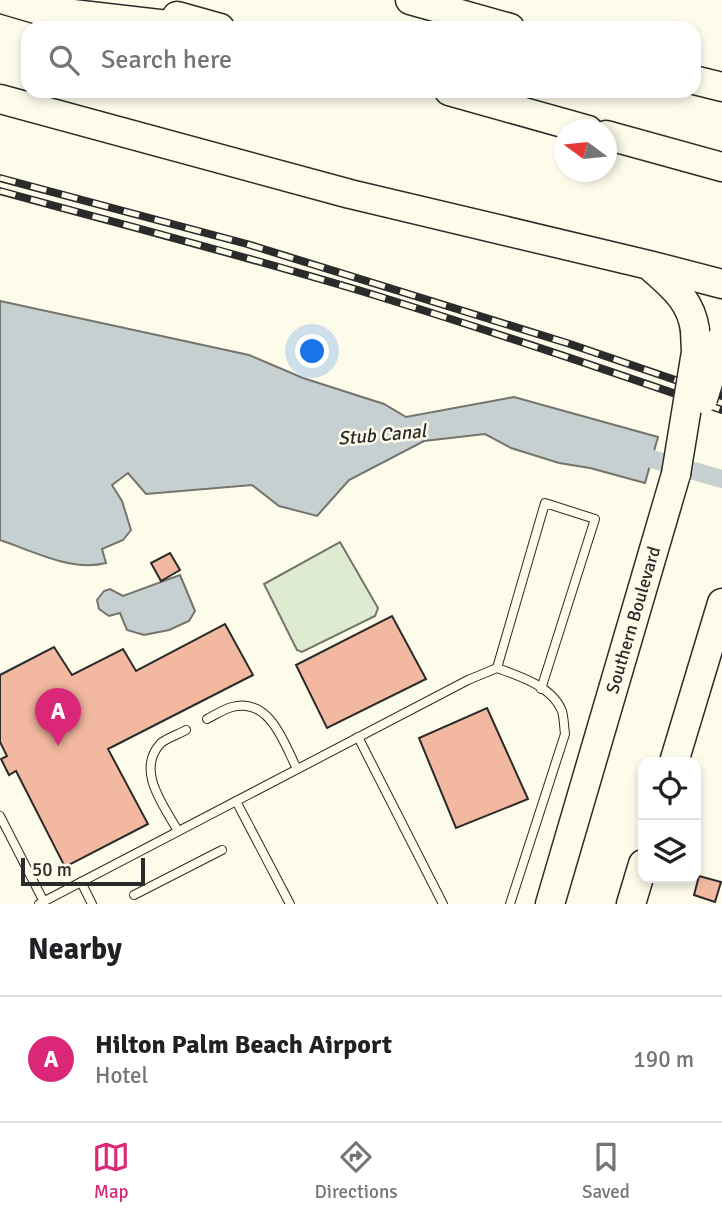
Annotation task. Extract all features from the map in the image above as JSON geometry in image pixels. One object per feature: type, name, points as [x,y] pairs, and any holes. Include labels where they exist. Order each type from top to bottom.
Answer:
[{"type":"highway","points":[[5,0],[39,10],[134,21]]},
{"type":"highway","points":[[120,0],[195,21]]},
{"type":"highway","points":[[410,0],[485,21]]},
{"type":"highway","points":[[701,82],[722,88]]},
{"type":"highway","points":[[474,98],[554,120]]},
{"type":"highway","points":[[0,99],[350,194],[722,284]]},
{"type":"highway","points":[[617,138],[722,167]]},
{"type":"highway","points":[[649,265],[676,289],[689,305],[695,330],[694,363],[676,474]]},
{"type":"highway","name":"Southern Boulevard","points":[[550,904],[676,474],[722,338]]},
{"type":"highway","points":[[676,757],[722,603]]},
{"type":"highway","points":[[631,904],[638,881]]},
{"type":"lane","points":[[497,668],[545,503],[595,519],[541,689]]},
{"type":"lane","points":[[0,816],[42,903],[468,680],[497,668],[525,678],[551,695],[562,712],[565,734],[510,904]]},
{"type":"lane","points":[[207,719],[231,707],[244,705],[255,708],[268,716],[275,725],[297,769]]},
{"type":"lane","points":[[178,831],[152,785],[150,768],[162,743],[186,730]]},
{"type":"lane","points":[[358,737],[443,904]]},
{"type":"lane","points":[[236,801],[290,904]]},
{"type":"lane","points":[[134,895],[222,850]]},
{"type":"lane","points":[[81,883],[92,904]]},
{"type":"green space","points":[[340,542],[378,608],[375,616],[302,652],[297,650],[264,584]]},
{"type":"water","points":[[0,301],[249,355],[303,378],[384,404],[406,417],[514,397],[658,437],[645,483],[590,468],[559,463],[511,448],[485,434],[424,441],[349,480],[317,516],[279,506],[252,485],[146,494],[128,473],[112,485],[122,501],[131,530],[123,540],[102,549],[106,563],[66,563],[0,540]]},
{"type":"water","points":[[180,575],[195,611],[189,621],[169,630],[144,635],[127,630],[120,613],[109,616],[99,609],[97,600],[104,591],[110,589],[123,596]]},
{"type":"building","points":[[170,553],[180,570],[161,581],[151,563]]},
{"type":"building","points":[[392,616],[426,679],[327,728],[296,665]]},
{"type":"building","points":[[225,624],[253,675],[108,749],[148,824],[65,867],[16,771],[9,775],[1,759],[7,756],[0,742],[0,675],[54,647],[72,675],[123,649],[136,671]]},
{"type":"building","points":[[487,708],[528,799],[456,828],[419,738]]},
{"type":"building","points":[[701,877],[721,882],[715,902],[694,895],[697,883],[701,883]]},
{"type":"waterway","name":"Stub Canal","points":[[631,453],[722,479]]},
{"type":"railway","points":[[0,178],[247,244],[570,344],[722,396]]},
{"type":"railway","points":[[0,191],[384,298],[722,410]]},
{"type":"place","name":"Hilton Palm Beach Airport","points":[[58,746]]}]
